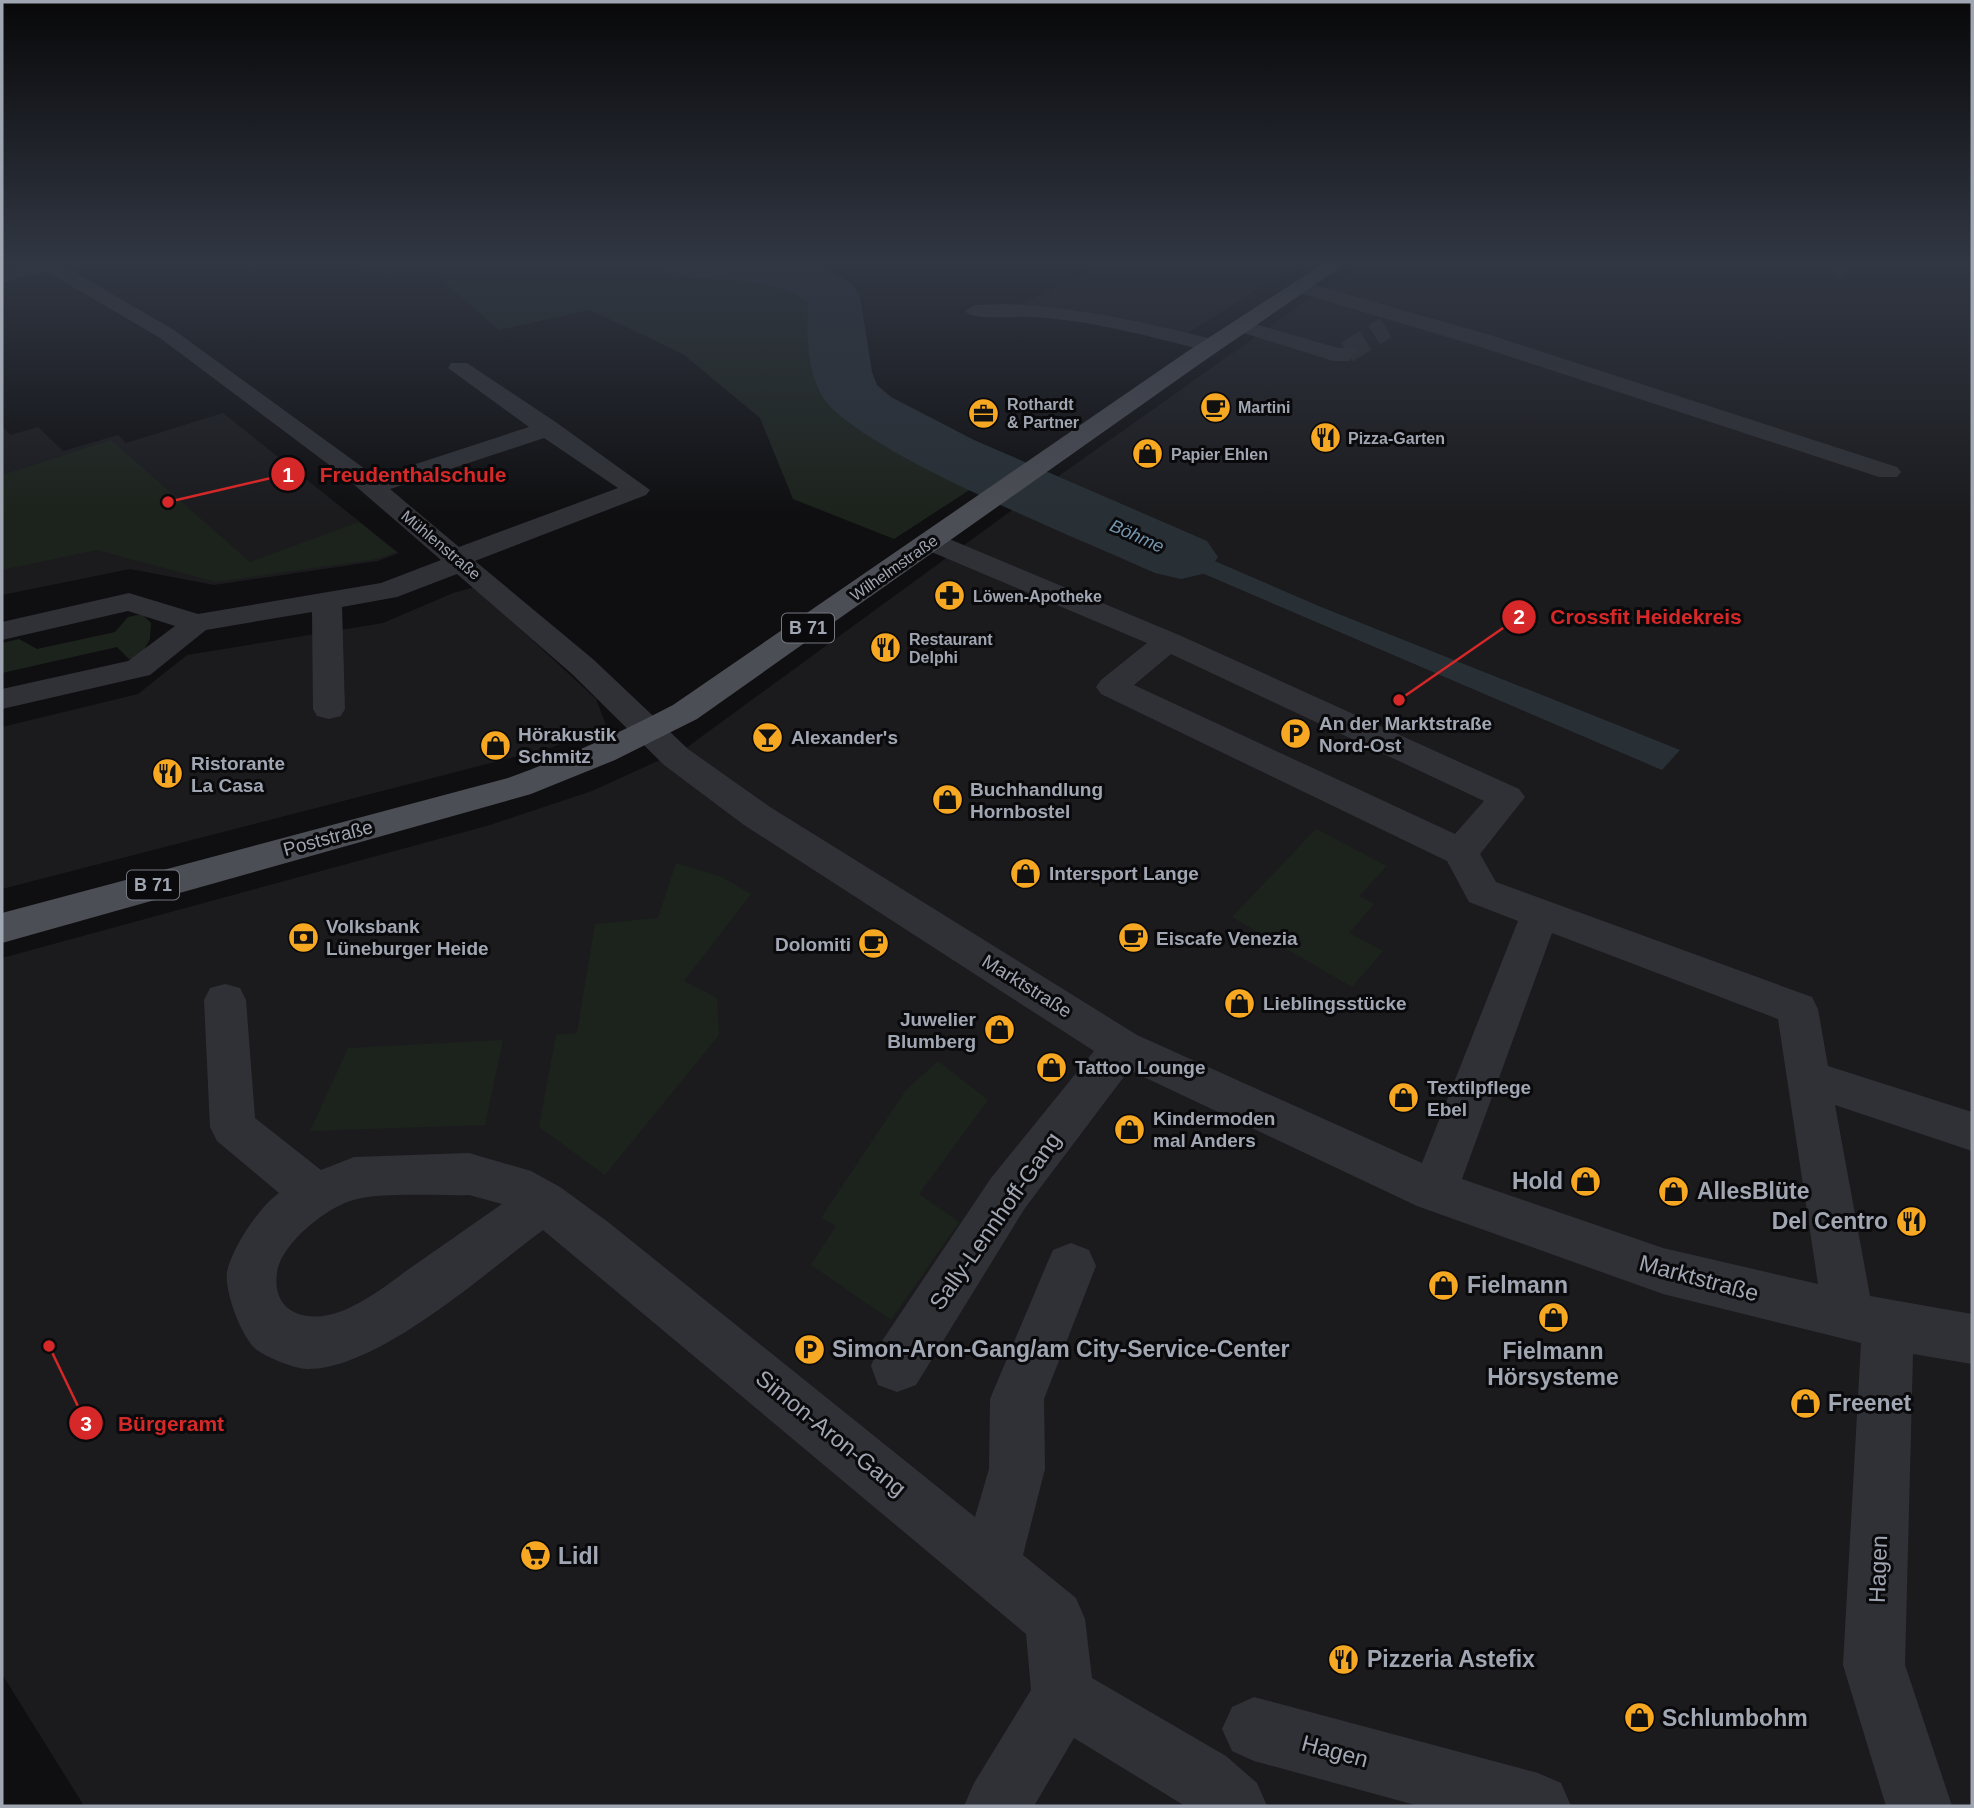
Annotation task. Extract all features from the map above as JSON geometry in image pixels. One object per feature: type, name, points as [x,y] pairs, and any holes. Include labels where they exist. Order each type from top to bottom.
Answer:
[{"type":"main road","name":"Wilhelmstraße","points":[[648,733],[685,712],[1210,346]]},
{"type":"main road","name":"Poststraße","points":[[2,928],[508,790],[578,765],[648,733]]},
{"type":"street","name":"Mühlenstraße","points":[[184,346],[372,487],[583,667],[648,733]]},
{"type":"street","points":[[1309,346],[1341,356],[1347,352]]},
{"type":"street","points":[[1502,346],[1888,472]]},
{"type":"street","points":[[2,631],[129,602],[197,623],[387,591],[637,490],[459,368]]},
{"type":"street","points":[[372,487],[549,428]]},
{"type":"street","points":[[932,542],[1168,641],[1507,797],[1461,852]]},
{"type":"street","points":[[327,601],[329,709]]},
{"type":"street","points":[[2,699],[139,668],[197,623]]},
{"type":"street","points":[[1168,641],[1112,687],[1461,852],[1482,892],[1540,914],[1434,1191]]},
{"type":"street","name":"Marktstraße","points":[[648,733],[676,757],[757,816],[1122,1047],[1434,1191],[1663,1271],[1868,1320],[1972,1339]]},
{"type":"street","name":"Hagen","points":[[1540,914],[1797,1009],[1809,1078],[1868,1320],[1874,1665],[1919,1806]]},
{"type":"street","points":[[225,1000],[233,1127],[315,1194]]},
{"type":"street","name":"Sally-Lennhoff-Gang","points":[[897,1366],[1008,1193],[1122,1047]]},
{"type":"street","points":[[1809,1078],[1972,1131]]},
{"type":"street","name":"Simon-Aron-Gang","points":[[543,1202],[392,1311],[348,1336],[305,1344],[274,1332],[256,1303],[252,1273],[265,1244],[286,1215],[315,1194],[354,1178],[469,1174],[514,1186],[543,1202],[991,1564],[1055,1619],[1063,1696]]},
{"type":"street","points":[[991,1564],[1017,1469],[1017,1399],[1072,1266]]},
{"type":"street","points":[[997,1806],[1063,1696],[1203,1779],[1234,1806]]},
{"type":"street","name":"Hagen","points":[[1254,1729],[1538,1806]]},
{"type":"shaded area","points":[[667,346],[850,346],[861,375],[922,426],[1011,463],[894,539],[793,499],[760,418],[683,354]]},
{"type":"shaded area","points":[[1242,346],[1972,346],[1972,1806],[84,1806],[2,1674],[2,958],[490,825],[592,791],[686,748],[1056,478]]},
{"type":"shaded area","points":[[223,413],[399,553],[378,561],[214,585],[130,569],[2,595],[2,427],[11,435],[38,427],[63,451],[118,435],[126,443]]},
{"type":"shaded area","points":[[111,440],[250,562],[359,522],[396,552],[377,559],[216,582],[97,550],[2,570],[2,475]]},
{"type":"shaded area","points":[[475,587],[596,699],[606,725],[553,747],[2,889],[2,727],[138,694],[187,655],[383,623],[453,593]]},
{"type":"shaded area","points":[[142,614],[151,623],[150,639],[140,657],[129,659],[117,647],[2,673],[2,643],[19,639],[37,649],[115,632],[128,617]]},
{"type":"shaded area","points":[[1316,829],[1387,866],[1359,896],[1374,904],[1349,933],[1383,951],[1352,987],[1232,917]]},
{"type":"shaded area","points":[[676,863],[722,877],[751,894],[684,981],[717,998],[719,1035],[605,1175],[539,1127],[556,1035],[577,1033],[595,924],[658,918]]},
{"type":"shaded area","points":[[503,1040],[485,1125],[310,1131],[348,1048]]},
{"type":"shaded area","points":[[938,1061],[988,1100],[919,1194],[959,1222],[891,1320],[811,1265],[836,1226],[821,1218],[906,1090]]},
{"type":"water","points":[[821,346],[848,346],[862,394],[923,429],[1002,460],[978,475],[857,414],[833,396],[827,385]]},
{"type":"water","points":[[1059,494],[1321,607],[1680,750],[1662,770],[1043,505]]},
{"type":"waterway","name":"Böhme","points":[[837,346],[852,395],[869,410],[950,454],[1181,557]]},
{"type":"tunnel","points":[[1347,352],[1356,346]]},
{"type":"place","name":"Martini","points":[[1215,407]]},
{"type":"place","name":"Rothardt & Partner","points":[[984,413]]},
{"type":"place","name":"Pizza-Garten","points":[[1325,438]]},
{"type":"place","name":"Papier Ehlen","points":[[1148,454]]},
{"type":"place","name":"Freudenthalschule","points":[[168,502]]},
{"type":"place","name":"Löwen-Apotheke","points":[[950,596]]},
{"type":"place","name":"Restaurant Delphi","points":[[886,648]]},
{"type":"place","name":"Crossfit Heidekreis","points":[[1399,700]]},
{"type":"place","name":"An der Marktstraße Nord-Ost","points":[[1296,734]]},
{"type":"place","name":"Alexander's","points":[[768,737]]},
{"type":"place","name":"Hörakustik Schmitz","points":[[495,745]]},
{"type":"place","name":"Ristorante La Casa","points":[[168,774]]},
{"type":"place","name":"Buchhandlung Hornbostel","points":[[947,800]]},
{"type":"place","name":"Intersport Lange","points":[[1026,873]]},
{"type":"place","name":"Volksbank Lüneburger Heide","points":[[303,937]]},
{"type":"place","name":"Eiscafe Venezia","points":[[1133,938]]},
{"type":"place","name":"Dolomiti","points":[[874,944]]},
{"type":"place","name":"Lieblingsstücke","points":[[1240,1003]]},
{"type":"place","name":"Juwelier Blumberg","points":[[999,1030]]},
{"type":"place","name":"Tattoo Lounge","points":[[1052,1067]]},
{"type":"place","name":"Textilpflege Ebel","points":[[1404,1098]]},
{"type":"place","name":"Kindermoden mal Anders","points":[[1130,1129]]},
{"type":"place","name":"Hold","points":[[1586,1181]]},
{"type":"place","name":"AllesBlüte","points":[[1674,1191]]},
{"type":"place","name":"Del Centro","points":[[1911,1221]]},
{"type":"place","name":"Fielmann","points":[[1444,1285]]},
{"type":"place","name":"Fielmann Hörsysteme","points":[[1553,1317]]},
{"type":"place","name":"Bürgeramt","points":[[49,1346]]},
{"type":"place","name":"Simon-Aron-Gang/am City-Service-Center","points":[[809,1349]]},
{"type":"place","name":"Freenet","points":[[1805,1403]]},
{"type":"place","name":"Lidl","points":[[535,1556]]},
{"type":"place","name":"Pizzeria Astefix","points":[[1344,1659]]},
{"type":"place","name":"Schlumbohm","points":[[1639,1718]]}]
